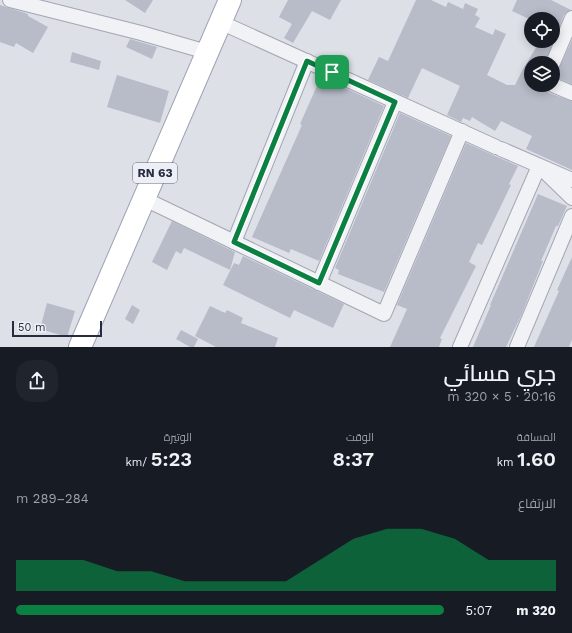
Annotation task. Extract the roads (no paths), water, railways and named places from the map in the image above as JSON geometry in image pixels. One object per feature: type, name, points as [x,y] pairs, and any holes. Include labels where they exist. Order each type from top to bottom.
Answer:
[{"type":"main road","name":"RN 63","points":[[80,347],[230,0]]},
{"type":"street","points":[[10,0],[141,33],[207,52]]},
{"type":"street","points":[[556,56],[572,19]]},
{"type":"street","points":[[220,22],[395,102],[572,180]]},
{"type":"street","points":[[234,242],[307,61]]},
{"type":"street","points":[[560,88],[572,93]]},
{"type":"street","points":[[319,283],[395,102]]},
{"type":"street","points":[[153,203],[384,314],[462,131]]},
{"type":"street","points":[[539,166],[572,198]]},
{"type":"street","points":[[460,347],[539,166]]},
{"type":"street","points":[[516,347],[572,216]]}]
